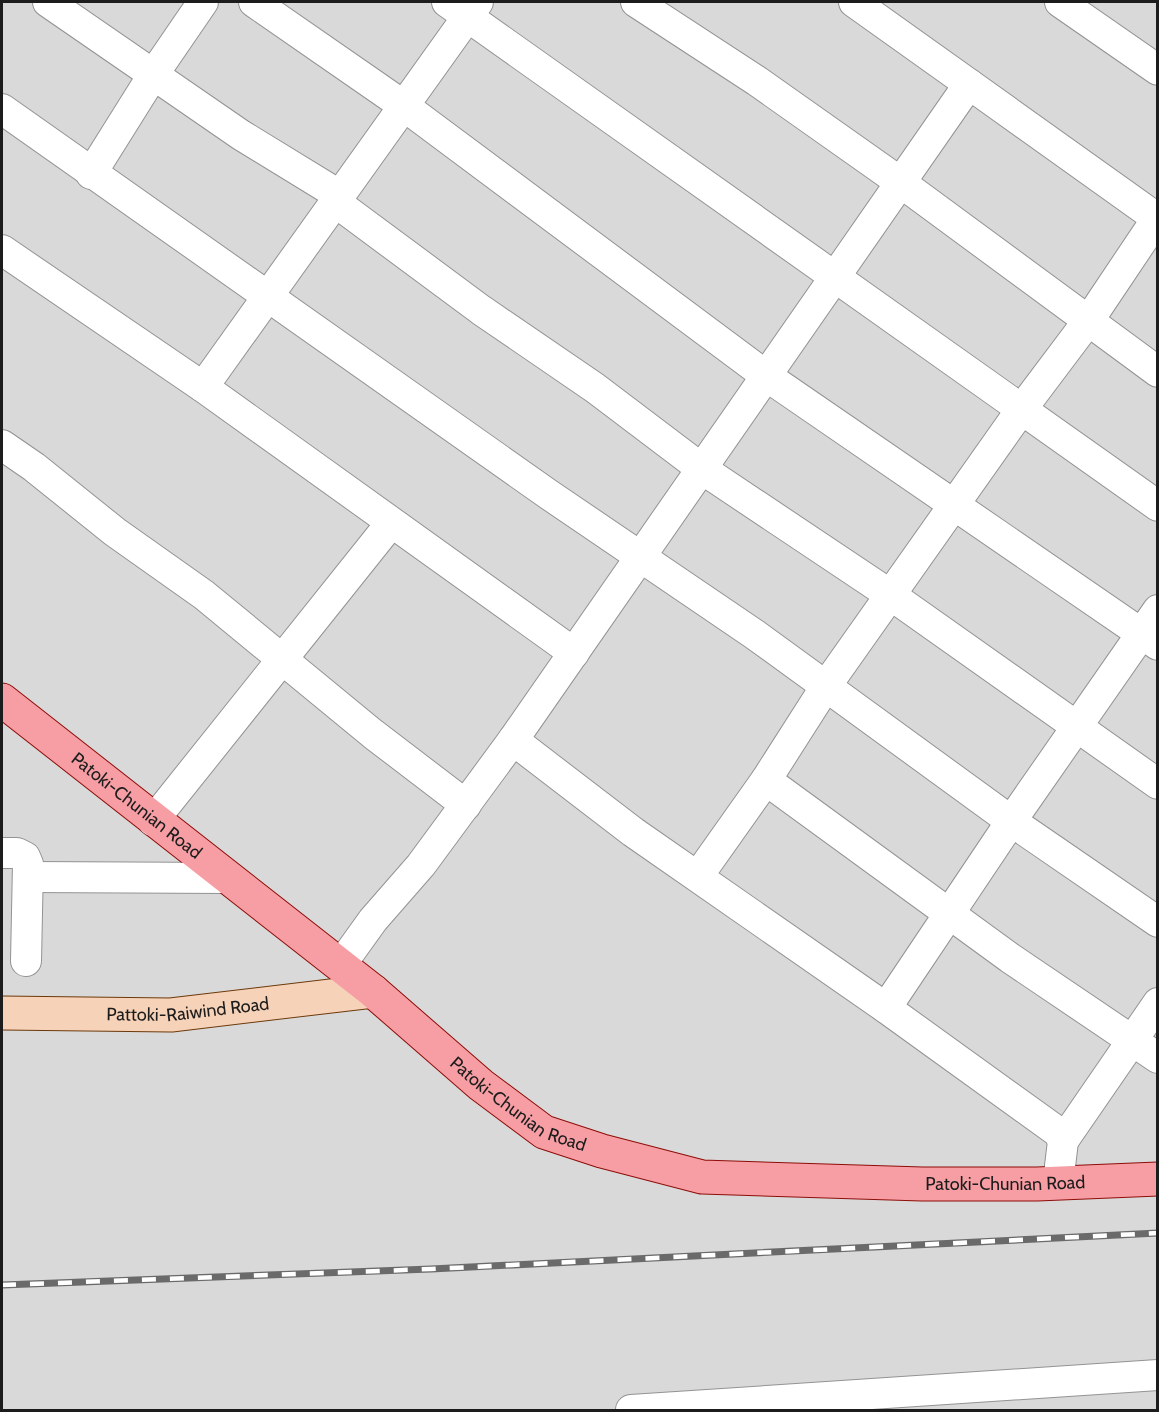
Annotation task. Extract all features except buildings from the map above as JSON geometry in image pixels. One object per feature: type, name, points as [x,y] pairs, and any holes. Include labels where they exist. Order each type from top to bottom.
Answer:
[{"type":"main road","name":"Patoki-Chunian Road","points":[[2,700],[153,821],[373,991],[481,1085],[544,1132],[602,1151],[702,1176],[922,1184],[1058,1183],[1158,1179]]},
{"type":"main road","name":"Pattoki-Raiwind Road","points":[[2,1013],[171,1015],[373,991]]},
{"type":"street","points":[[48,2],[337,198],[481,310],[595,388],[702,469],[892,596],[1075,728],[1158,784]]},
{"type":"street","points":[[91,174],[153,75],[203,2]]},
{"type":"street","points":[[254,2],[404,106],[765,375],[956,505],[1152,630],[1075,728],[886,1008]]},
{"type":"street","points":[[636,2],[900,182],[1158,372]]},
{"type":"street","points":[[698,876],[766,780],[826,686],[1022,410],[1088,322],[1157,218],[854,2]]},
{"type":"street","points":[[1060,2],[1158,70]]},
{"type":"street","points":[[202,387],[404,106],[464,6],[836,278],[1158,507]]},
{"type":"street","points":[[340,966],[373,920],[421,865],[466,806],[969,84]]},
{"type":"street","points":[[2,108],[91,174],[826,686],[1011,821],[1158,922]]},
{"type":"street","points":[[2,250],[202,387],[574,653]]},
{"type":"street","points":[[2,445],[34,467],[116,532],[204,595],[373,734],[466,806]]},
{"type":"street","points":[[153,821],[391,523]]},
{"type":"street","points":[[513,740],[633,832],[1029,1109],[1058,1132],[1063,1141]]},
{"type":"street","points":[[766,780],[1019,965],[1158,1058]]},
{"type":"street","points":[[2,853],[17,853],[25,857],[28,877],[26,961]]},
{"type":"street","points":[[28,877],[227,878]]},
{"type":"street","points":[[1058,1183],[1063,1141],[1158,1002]]},
{"type":"street","points":[[631,1410],[1158,1375]]},
{"type":"shaded area","points":[[2,2],[1157,2],[1157,1410],[2,1410]]},
{"type":"railway","points":[[2,1285],[431,1269],[1158,1233]]}]
